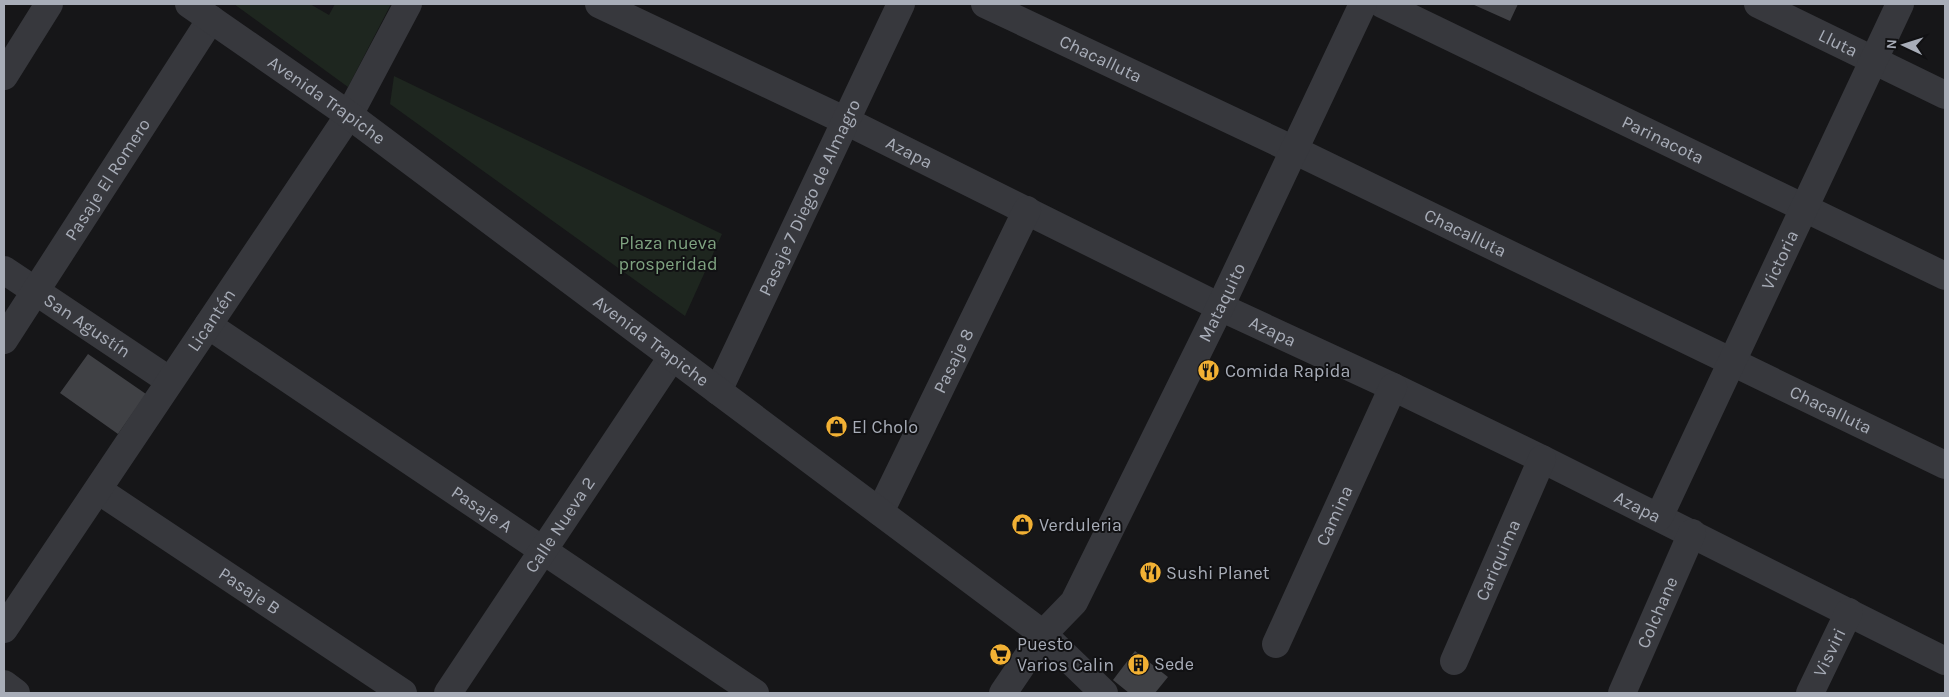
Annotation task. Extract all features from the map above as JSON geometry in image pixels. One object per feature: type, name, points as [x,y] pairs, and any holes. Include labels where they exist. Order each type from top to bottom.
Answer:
[{"type":"street","points":[[4,76],[49,4]]},
{"type":"street","name":"Avenida Trapiche","points":[[189,4],[349,115],[1043,634],[1104,693]]},
{"type":"street","name":"Licantén","points":[[4,629],[349,115],[408,4]]},
{"type":"street","name":"Azapa","points":[[599,4],[846,120],[1220,307],[1393,387],[1542,459],[1945,661]]},
{"type":"street","name":"Pasaje 7 Diego de Almagro","points":[[718,391],[901,4]]},
{"type":"street","name":"Chacalluta","points":[[986,4],[1294,150],[1945,465]]},
{"type":"street","name":"Mataquito","points":[[1003,693],[1043,634],[1074,602],[1220,307],[1363,4]]},
{"type":"street","name":"Parinacota","points":[[1382,4],[1945,276]]},
{"type":"street","name":"Lluta","points":[[1758,4],[1945,95]]},
{"type":"street","name":"Victoria","points":[[1659,517],[1900,4]]},
{"type":"street","name":"Pasaje El Romero","points":[[4,340],[211,19]]},
{"type":"street","name":"Pasaje 8","points":[[880,512],[1027,210]]},
{"type":"street","name":"San Agustín","points":[[4,270],[170,381]]},
{"type":"street","name":"Pasaje A","points":[[208,325],[755,693]]},
{"type":"street","name":"Calle Nueva 2","points":[[448,693],[672,357]]},
{"type":"street","name":"Camina","points":[[1276,644],[1393,387]]},
{"type":"street","name":"Cariquima","points":[[1454,661],[1542,459]]},
{"type":"street","name":"Pasaje B","points":[[98,490],[403,693]]},
{"type":"street","name":"Colchane","points":[[1622,693],[1692,533]]},
{"type":"street","name":"Visviri","points":[[1810,693],[1849,612]]},
{"type":"street","points":[[4,684],[16,693]]},
{"type":"green space","points":[[234,4],[310,4],[329,15],[335,4],[391,4],[348,87]]},
{"type":"green space","name":"Plaza nueva prosperidad","points":[[394,76],[722,234],[685,316],[390,104]]},
{"type":"building","points":[[1472,4],[1518,4],[1510,21]]},
{"type":"building","points":[[88,354],[146,394],[118,434],[60,393]]},
{"type":"building","name":"Sede","points":[[1135,651],[1168,677],[1155,693],[1129,693],[1113,680]]},
{"type":"place","name":"Comida Rapida","points":[[1209,371]]},
{"type":"place","name":"El Cholo","points":[[836,427]]},
{"type":"place","name":"Verduleria","points":[[1023,525]]},
{"type":"place","name":"Sushi Planet","points":[[1150,573]]},
{"type":"place","name":"Puesto Varios Calin","points":[[1001,654]]},
{"type":"place","name":"Sede","points":[[1138,664]]}]
